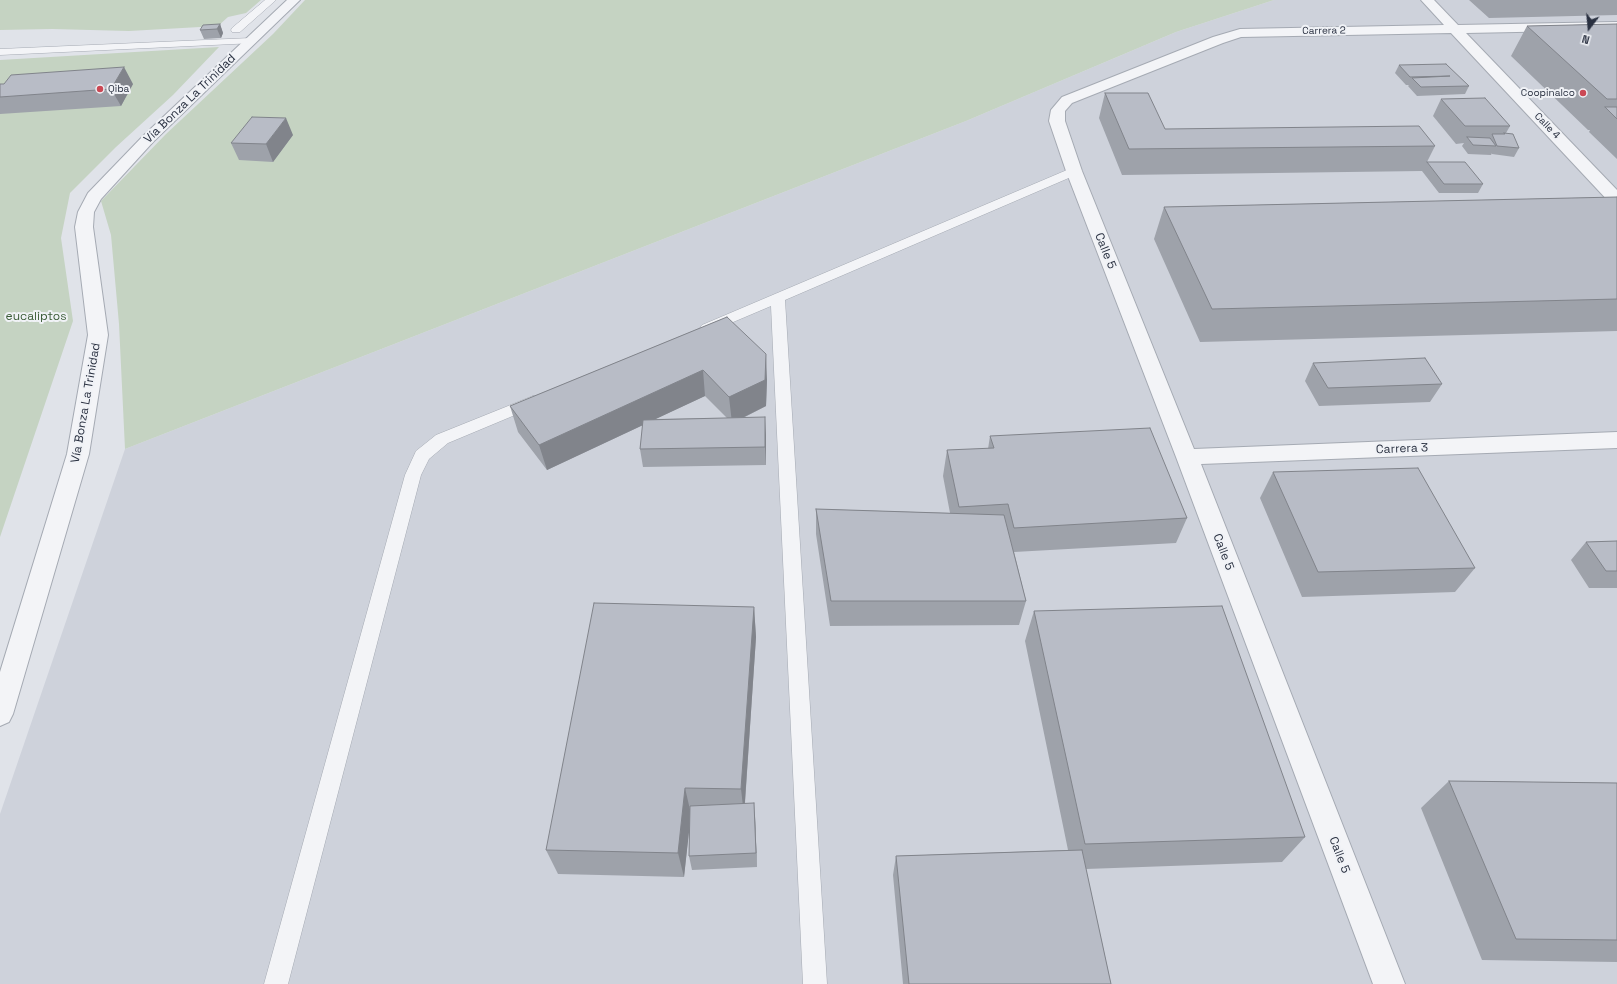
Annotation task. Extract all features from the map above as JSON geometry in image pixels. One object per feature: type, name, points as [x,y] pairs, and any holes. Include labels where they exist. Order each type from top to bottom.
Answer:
[{"type":"street","name":"Vía Bonza La Trinidad","points":[[0,714],[76,462],[98,335],[84,227],[86,212],[94,197],[148,138],[294,0]]},
{"type":"street","name":"Calle 4","points":[[1427,0],[1617,200]]},
{"type":"street","name":"Carrera 2","points":[[1057,121],[1058,110],[1067,100],[1218,40],[1240,33],[1617,26]]},
{"type":"street","name":"Calle 5","points":[[1057,121],[1074,171],[1187,457],[1389,984]]},
{"type":"street","name":"Carrera 3","points":[[1187,457],[1617,440]]},
{"type":"lane","points":[[236,30],[271,0]]},
{"type":"lane","points":[[0,52],[251,41]]},
{"type":"lane","points":[[698,332],[1074,171]]},
{"type":"lane","points":[[778,298],[815,984]]},
{"type":"lane","points":[[276,984],[413,474],[422,455],[442,439],[544,396]]},
{"type":"shaded area","points":[[1274,0],[1617,0],[1617,984],[0,984],[0,814],[125,449],[966,121],[1176,32]]},
{"type":"green space","points":[[0,0],[261,0],[246,13],[228,17],[218,26],[129,31],[52,29],[0,30]]},
{"type":"green space","points":[[305,0],[1274,0],[1176,32],[966,121],[125,449],[119,324],[111,235],[101,201],[166,134],[273,34]]},
{"type":"green space","name":"eucaliptos","points":[[219,47],[173,95],[116,147],[70,193],[61,238],[73,321],[0,537],[0,60]]},
{"type":"building","points":[[220,24],[217,29],[200,30],[203,25]]},
{"type":"building","points":[[1617,24],[1617,99],[1607,99],[1527,26]]},
{"type":"building","points":[[1446,64],[1469,86],[1421,87],[1412,78],[1450,76],[1410,77],[1399,65]]},
{"type":"building","points":[[124,67],[111,89],[0,97],[0,84],[4,84],[11,75]]},
{"type":"building","points":[[1105,93],[1148,93],[1165,129],[1419,126],[1435,146],[1129,149]]},
{"type":"building","points":[[1485,98],[1510,126],[1465,126],[1441,99]]},
{"type":"building","points":[[1605,107],[1617,107],[1617,119]]},
{"type":"building","points":[[252,117],[286,118],[266,144],[231,143]]},
{"type":"building","points":[[1504,133],[1513,134],[1519,148],[1497,146],[1492,134],[1505,134]]},
{"type":"building","points":[[1467,137],[1490,138],[1496,146],[1473,145]]},
{"type":"building","points":[[1427,162],[1465,162],[1483,184],[1444,184]]},
{"type":"building","points":[[1617,197],[1617,299],[1212,309],[1164,207]]},
{"type":"building","points":[[727,317],[766,354],[765,380],[729,397],[703,370],[539,445],[510,406]]},
{"type":"building","points":[[1425,358],[1442,384],[1328,388],[1313,363]]},
{"type":"building","points":[[765,417],[765,447],[640,449],[643,420]]},
{"type":"building","points":[[1150,428],[1187,518],[1014,528],[1008,504],[959,507],[947,450],[994,448],[990,436]]},
{"type":"building","points":[[1418,468],[1475,568],[1318,572],[1273,472]]},
{"type":"building","points":[[816,509],[1004,515],[1026,601],[831,601]]},
{"type":"building","points":[[1617,541],[1617,571],[1606,571],[1586,542]]},
{"type":"building","points":[[594,603],[754,607],[741,789],[685,788],[678,853],[546,850]]},
{"type":"building","points":[[1222,606],[1305,837],[1085,844],[1034,611]]},
{"type":"building","points":[[1449,781],[1617,783],[1617,940],[1516,939]]},
{"type":"building","points":[[754,803],[756,853],[689,856],[690,806]]},
{"type":"building","points":[[1082,850],[1111,984],[909,984],[896,856]]},
{"type":"place","name":"Qiba","points":[[100,89]]},
{"type":"place","name":"Coopinalco","points":[[1583,93]]}]
